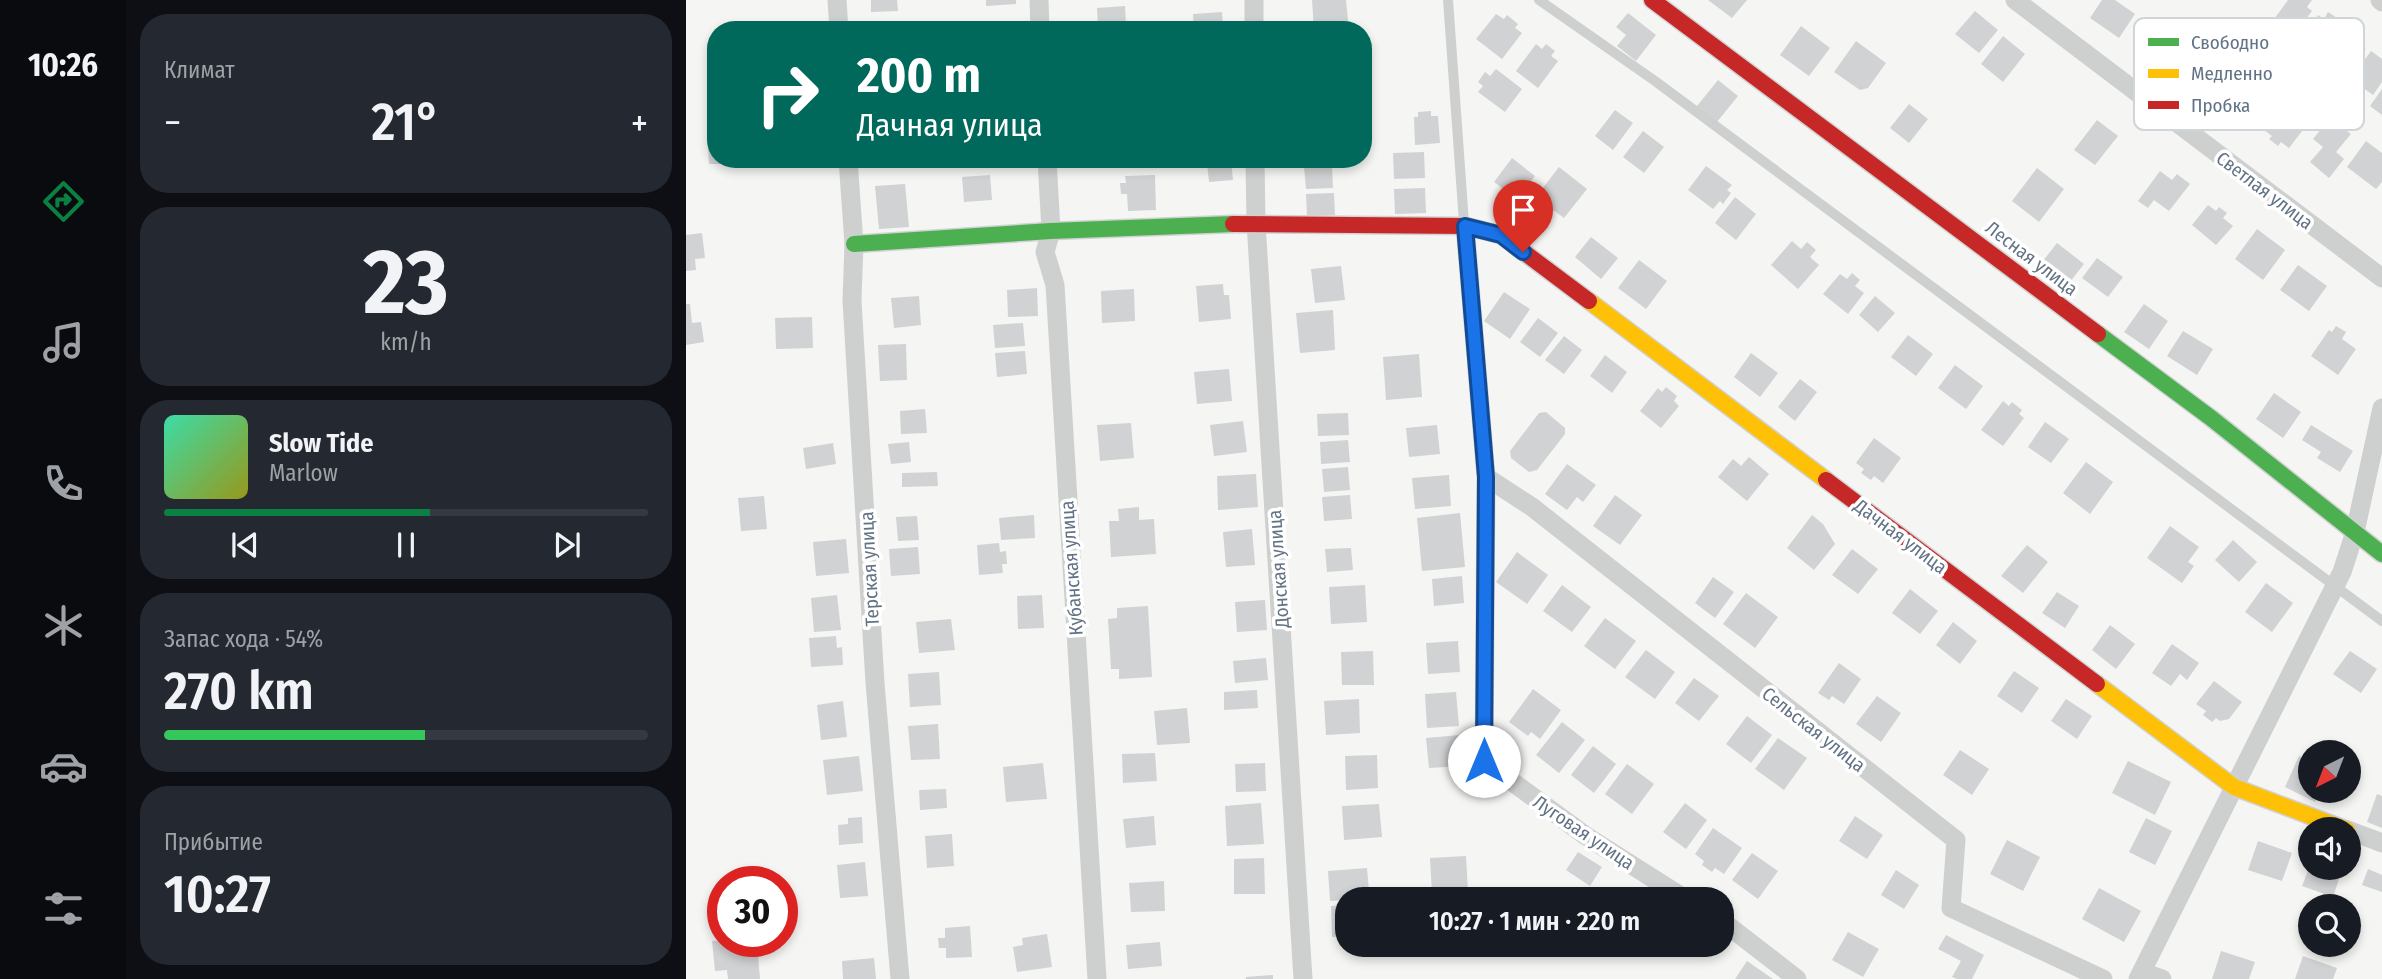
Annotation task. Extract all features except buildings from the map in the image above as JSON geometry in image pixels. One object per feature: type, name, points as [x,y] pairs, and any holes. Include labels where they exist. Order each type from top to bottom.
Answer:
[{"type":"street","points":[[837,0],[838,21]]},
{"type":"street","points":[[1039,0],[1040,21]]},
{"type":"street","points":[[1254,0],[1254,21]]},
{"type":"street","name":"Лесная улица","points":[[1653,0],[2211,418],[2382,554]]},
{"type":"street","name":"Светлая улица","points":[[2015,0],[2134,90]]},
{"type":"street","name":"Светлая улица","points":[[2187,130],[2382,278]]},
{"type":"street","name":"Терская улица","points":[[849,168],[854,244],[852,301],[875,683],[900,979]]},
{"type":"street","name":"Кубанская улица","points":[[1048,168],[1051,230],[1045,252],[1055,285],[1097,979]]},
{"type":"street","name":"Донская улица","points":[[1255,168],[1256,223],[1303,979]]},
{"type":"street","name":"Дачная улица","points":[[854,244],[1051,230],[1256,223],[1465,226],[1501,235],[2234,787],[2314,817]]},
{"type":"street","points":[[1465,226],[1486,477]]},
{"type":"street","points":[[2162,979],[2140,975],[2342,572],[2355,532],[2382,408]]},
{"type":"street","name":"Луговая улица","points":[[1486,477],[1484,761],[1586,836],[1666,887]]},
{"type":"street","name":"Сельская улица","points":[[1486,477],[1532,507],[1956,841],[1951,908],[2103,979]]},
{"type":"street","name":"Дачная улица","points":[[2361,835],[2382,843]]},
{"type":"street","points":[[1734,930],[1797,979]]},
{"type":"lane","points":[[1448,0],[1465,226]]},
{"type":"lane","points":[[1539,0],[1655,81],[2382,621]]},
{"type":"traffic: fast","points":[[854,244],[1051,231],[1233,224]]},
{"type":"traffic: fast","points":[[2098,334],[2211,418],[2382,554]]},
{"type":"traffic: slow","points":[[1589,301],[1826,480]]},
{"type":"traffic: slow","points":[[2097,684],[2234,787],[2313,817]]},
{"type":"traffic: jam","points":[[1652,0],[2098,334]]},
{"type":"traffic: jam","points":[[1233,224],[1465,226],[1501,235],[1589,301]]},
{"type":"traffic: jam","points":[[1826,480],[2097,684]]},
{"type":"route","points":[[1484,761],[1486,477],[1465,226],[1501,235],[1523,252]]}]
